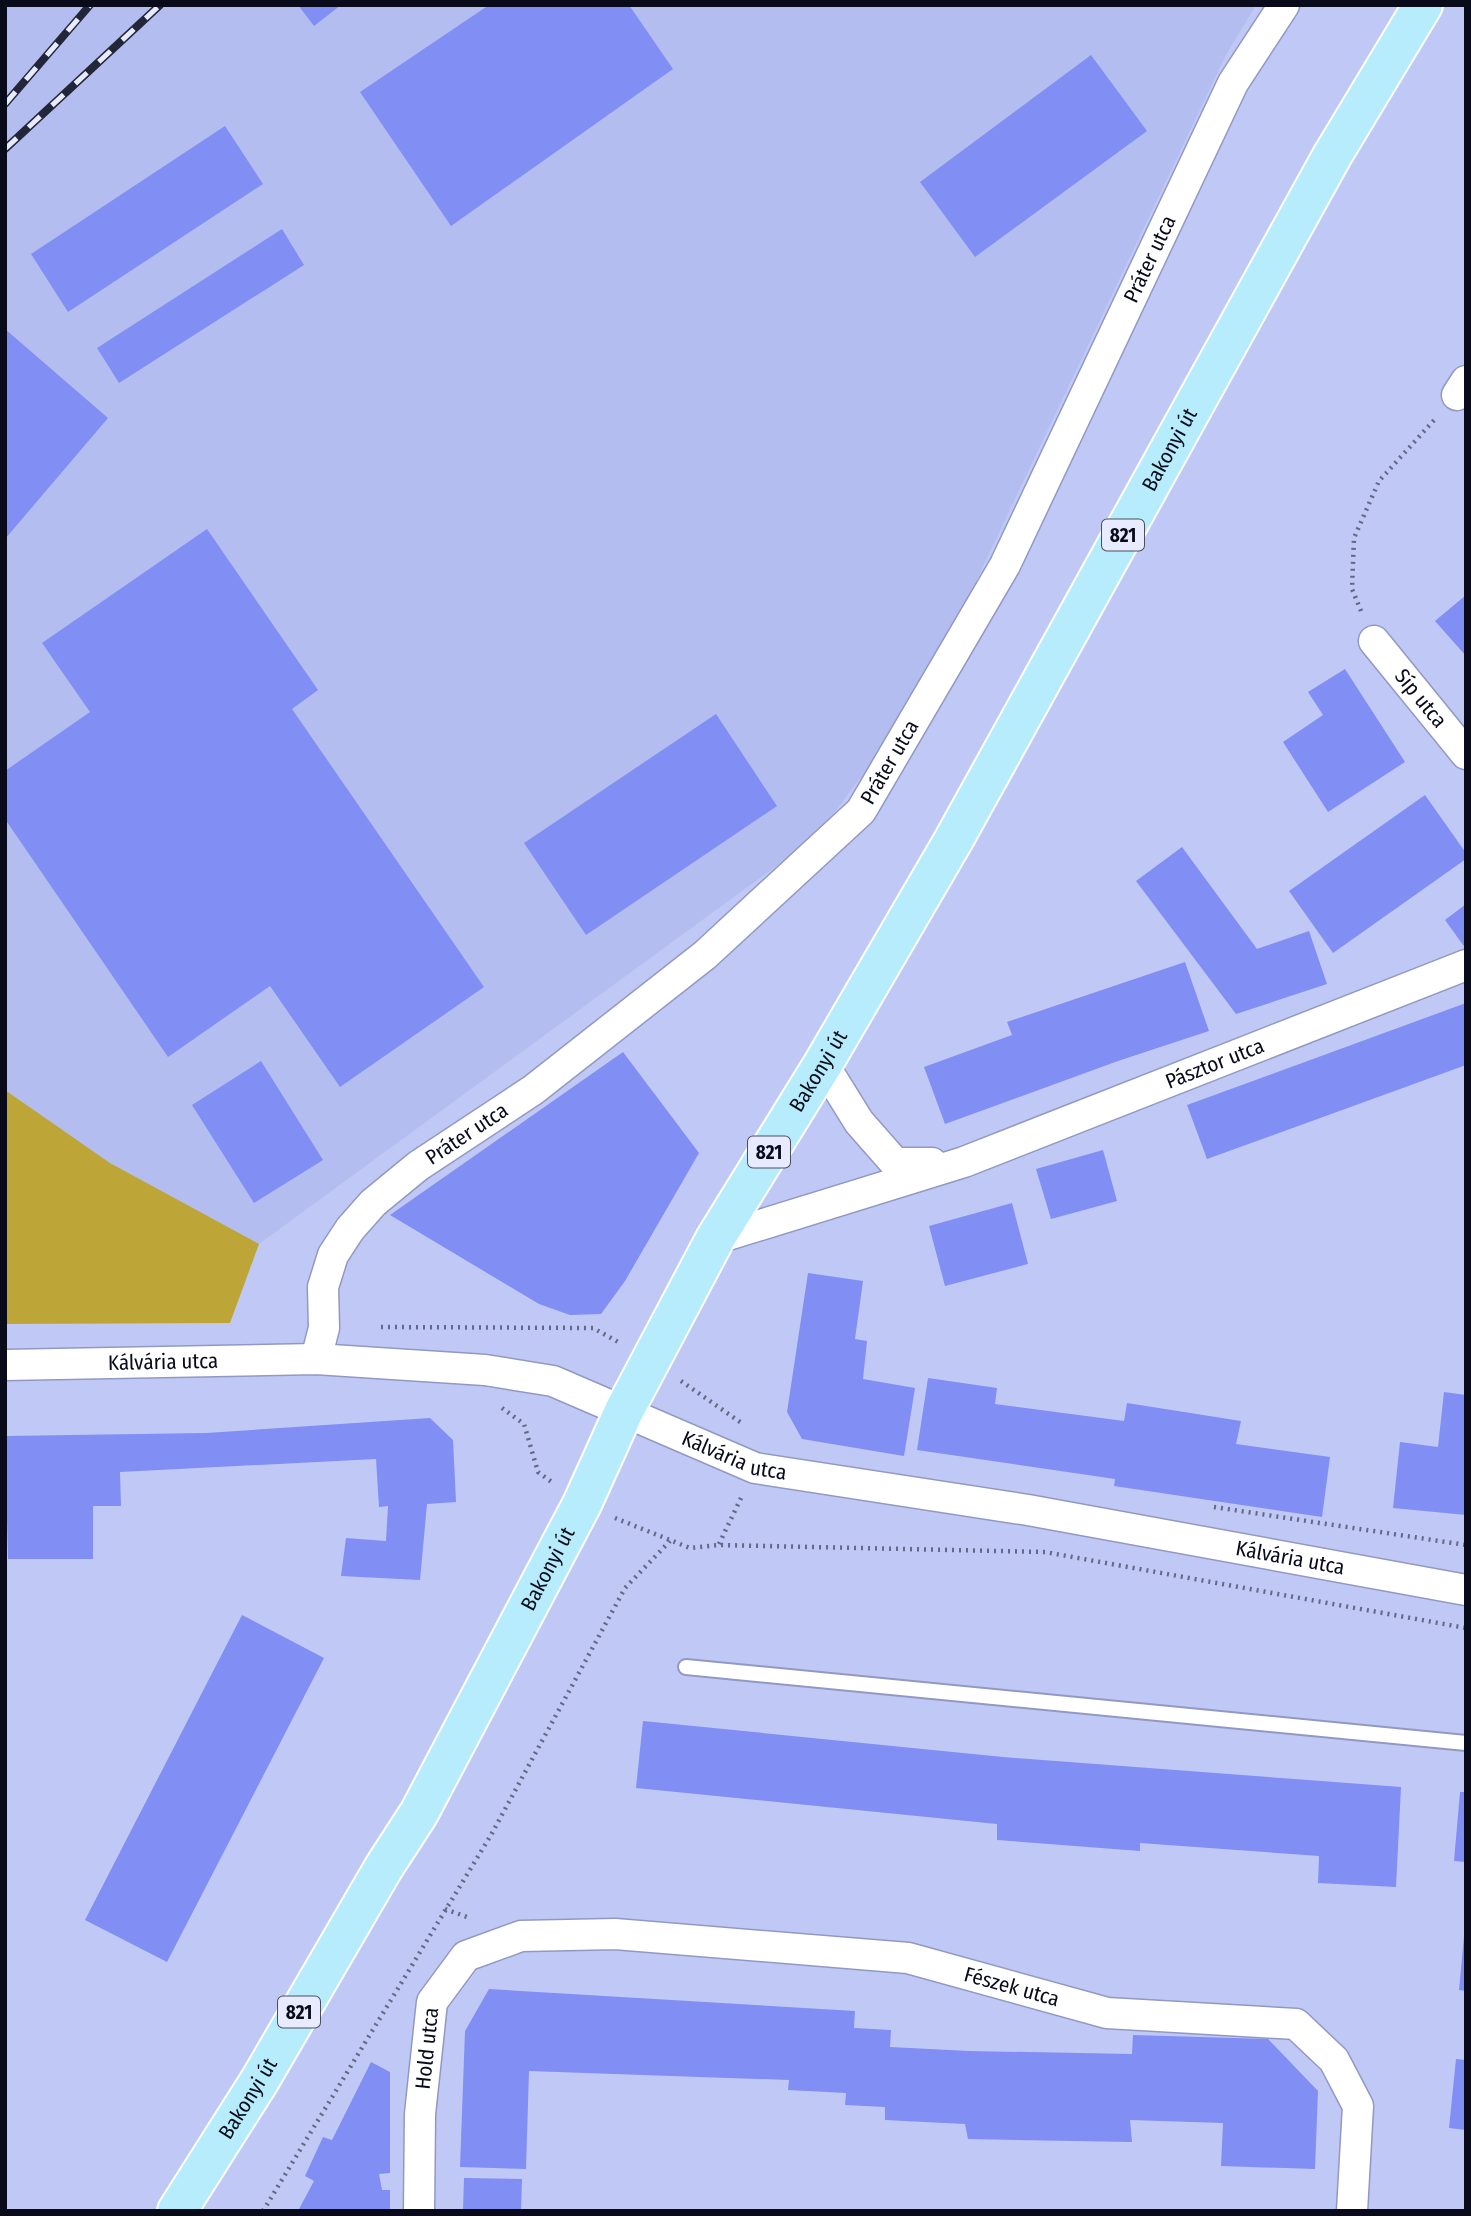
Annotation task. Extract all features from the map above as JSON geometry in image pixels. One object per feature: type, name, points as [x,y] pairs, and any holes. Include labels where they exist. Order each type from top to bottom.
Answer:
[{"type":"main road","name":"Bakonyi út","points":[[177,2211],[260,2080],[384,1867],[419,1813],[582,1504],[624,1411],[715,1239],[823,1064],[953,841],[1332,156],[1423,5]]},
{"type":"street","name":"Práter utca","points":[[316,1359],[324,1328],[323,1287],[333,1255],[350,1229],[373,1203],[418,1166],[533,1090],[705,954],[861,811],[1005,565],[1233,82],[1284,5]]},
{"type":"street","name":"Síp utca","points":[[1374,641],[1466,754]]},
{"type":"street","name":"Pásztor utca","points":[[715,1239],[964,1162],[1466,965]]},
{"type":"street","name":"Pásztor utca","points":[[823,1064],[859,1122],[895,1163],[964,1162]]},
{"type":"street","name":"Kálvária utca","points":[[5,1365],[316,1359],[512,1374],[553,1381],[755,1468],[1028,1510],[1466,1590]]},
{"type":"street","name":"Fészek utca","points":[[521,1936],[615,1934],[908,1958],[1107,2013],[1296,2024],[1334,2060],[1358,2106],[1352,2211]]},
{"type":"street","name":"Hold utca","points":[[419,2211],[420,2115],[432,2002],[467,1956],[521,1936]]},
{"type":"lane","points":[[686,1667],[1466,1744]]},
{"type":"path","points":[[1374,641],[1352,589],[1354,538],[1379,481],[1461,388]]},
{"type":"path","points":[[377,1327],[593,1328],[651,1359]]},
{"type":"path","points":[[498,1405],[524,1424],[538,1472],[582,1504],[690,1548],[719,1545],[1045,1552],[1466,1628]]},
{"type":"path","points":[[263,2211],[491,1835],[625,1588],[670,1541]]},
{"type":"shaded area","points":[[5,5],[1256,5],[1226,55],[921,697],[816,837],[259,1244],[110,1163],[5,1090]]},
{"type":"shaded area","points":[[5,1090],[110,1163],[259,1244],[230,1323],[5,1324]]},
{"type":"building","points":[[298,5],[341,5],[314,26]]},
{"type":"building","points":[[489,5],[629,5],[673,69],[451,226],[360,92]]},
{"type":"building","points":[[1091,55],[1147,131],[975,257],[920,182]]},
{"type":"building","points":[[225,126],[263,184],[68,312],[31,254]]},
{"type":"building","points":[[282,229],[304,265],[119,383],[97,348]]},
{"type":"building","points":[[5,329],[108,418],[5,539]]},
{"type":"building","points":[[207,529],[318,690],[292,709],[484,987],[340,1087],[270,986],[168,1057],[5,819],[5,771],[90,712],[42,643]]},
{"type":"building","points":[[1466,595],[1466,656],[1435,621]]},
{"type":"building","points":[[1345,669],[1405,762],[1328,812],[1283,742],[1323,715],[1308,692]]},
{"type":"building","points":[[716,714],[777,806],[586,935],[524,843]]},
{"type":"building","points":[[1425,795],[1466,853],[1466,859],[1333,953],[1289,891]]},
{"type":"building","points":[[1182,847],[1257,949],[1309,931],[1327,984],[1236,1014],[1136,881]]},
{"type":"building","points":[[1466,904],[1466,949],[1445,920]]},
{"type":"building","points":[[1185,962],[1209,1031],[945,1124],[924,1067],[1012,1035],[1007,1022]]},
{"type":"building","points":[[1466,1003],[1466,1065],[1207,1159],[1187,1105]]},
{"type":"building","points":[[623,1052],[699,1153],[625,1281],[601,1314],[570,1315],[539,1304],[390,1215]]},
{"type":"building","points":[[261,1061],[323,1160],[254,1203],[192,1105]]},
{"type":"building","points":[[1103,1150],[1117,1201],[1051,1219],[1036,1169]]},
{"type":"building","points":[[1012,1203],[1028,1264],[945,1286],[929,1226]]},
{"type":"building","points":[[808,1273],[863,1281],[855,1339],[867,1341],[863,1379],[915,1388],[904,1456],[802,1439],[787,1412]]},
{"type":"building","points":[[928,1378],[997,1388],[995,1404],[1124,1421],[1127,1403],[1241,1421],[1236,1444],[1330,1457],[1322,1517],[1114,1486],[1115,1479],[917,1450]]},
{"type":"building","points":[[1444,1392],[1466,1395],[1466,1515],[1393,1508],[1400,1442],[1438,1447]]},
{"type":"building","points":[[430,1418],[453,1440],[456,1502],[427,1504],[420,1580],[341,1576],[346,1538],[386,1541],[388,1506],[379,1507],[376,1459],[120,1472],[121,1506],[93,1506],[93,1559],[8,1559],[5,1436],[206,1433]]},
{"type":"building","points":[[242,1615],[324,1658],[167,1962],[85,1920]]},
{"type":"building","points":[[643,1721],[1003,1757],[1401,1787],[1396,1887],[1318,1883],[1319,1856],[1140,1843],[1140,1851],[997,1840],[997,1824],[636,1788]]},
{"type":"building","points":[[1460,1792],[1466,1792],[1466,1862],[1454,1861]]},
{"type":"building","points":[[1464,1936],[1466,1937],[1466,1991],[1459,1990]]},
{"type":"building","points":[[489,1989],[855,2011],[854,2028],[891,2030],[890,2047],[1132,2054],[1133,2035],[1268,2039],[1318,2091],[1315,2169],[1221,2166],[1223,2123],[1130,2120],[1132,2142],[968,2139],[965,2124],[885,2120],[885,2107],[845,2105],[846,2093],[788,2090],[789,2080],[529,2071],[526,2169],[460,2167],[465,2031]]},
{"type":"building","points":[[1456,2059],[1466,2060],[1466,2130],[1449,2128]]},
{"type":"building","points":[[371,2062],[390,2072],[390,2173],[379,2174],[382,2190],[390,2190],[390,2211],[298,2211],[314,2181],[305,2176],[323,2137],[332,2140]]},
{"type":"building","points":[[464,2178],[522,2179],[521,2211],[463,2211]]},
{"type":"railway","points":[[5,104],[90,5]]},
{"type":"railway","points":[[5,149],[160,5]]}]
